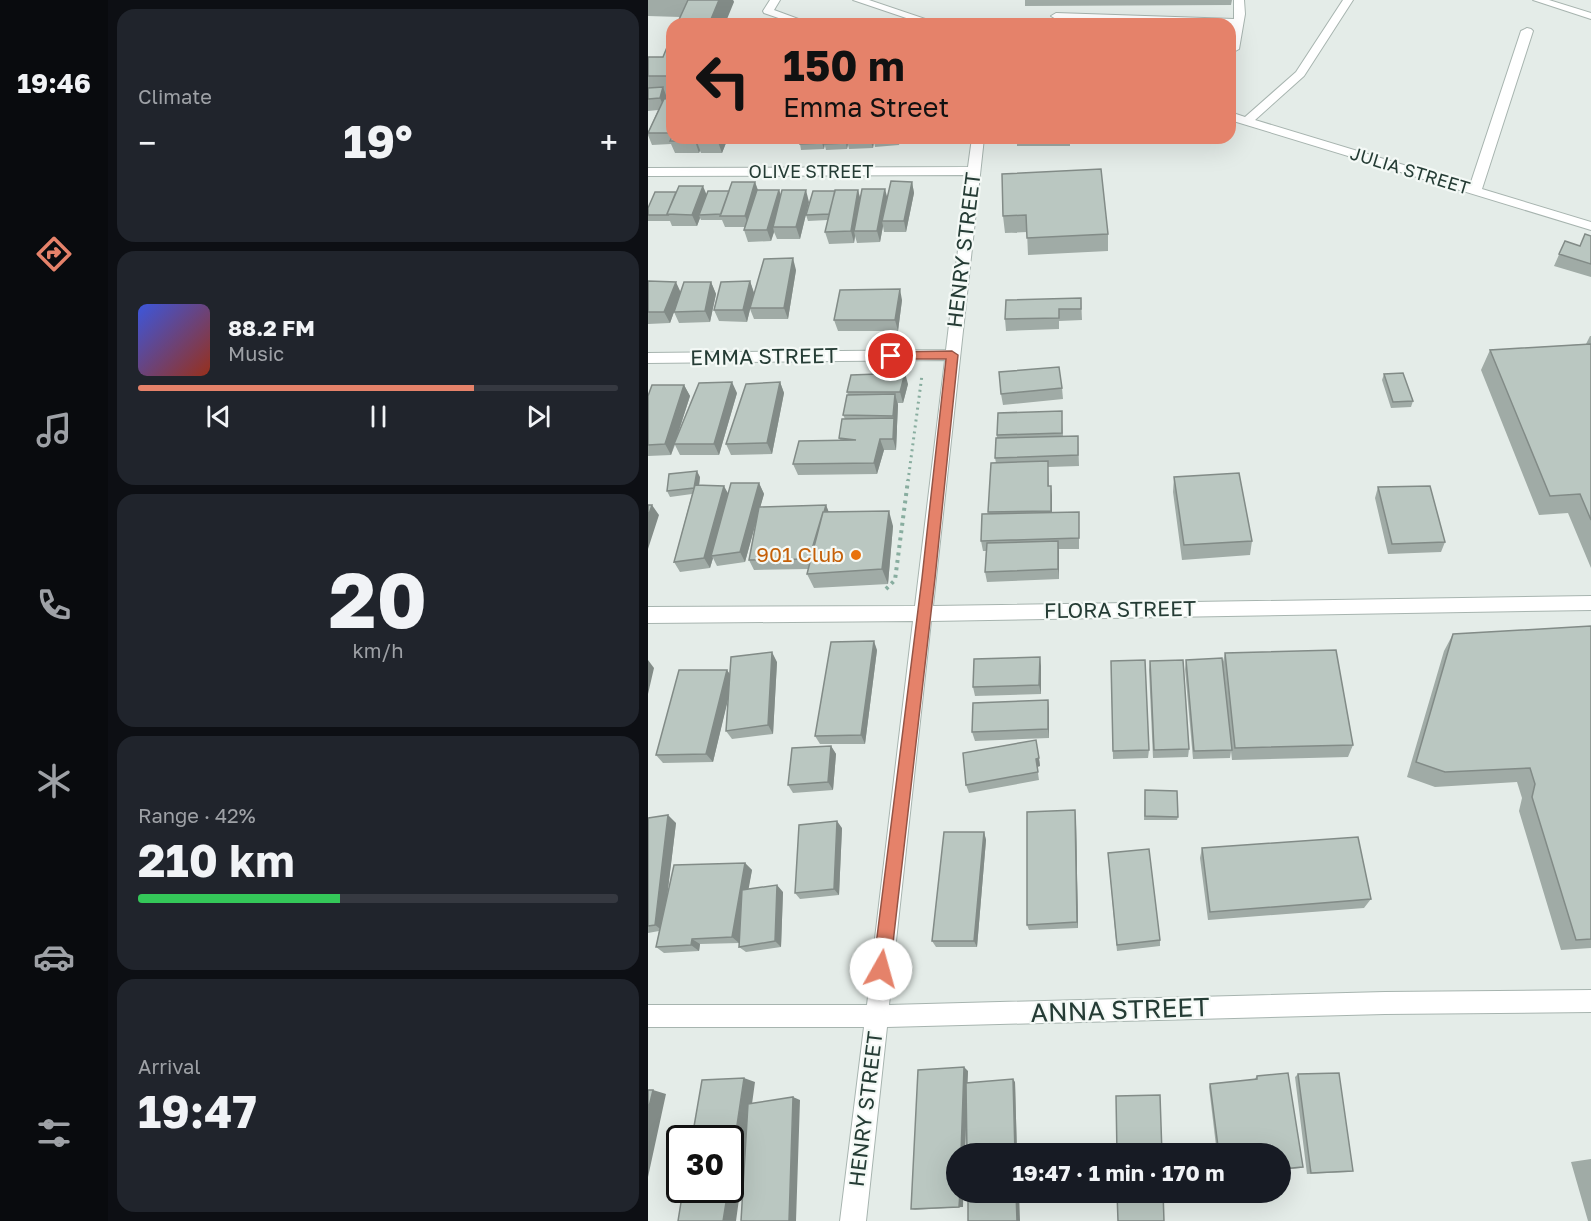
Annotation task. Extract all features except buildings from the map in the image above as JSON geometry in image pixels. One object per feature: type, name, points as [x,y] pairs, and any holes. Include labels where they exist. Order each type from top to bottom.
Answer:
[{"type":"street","points":[[776,0],[768,11],[789,18]]},
{"type":"street","points":[[858,0],[916,18]]},
{"type":"street","points":[[897,12],[905,0]]},
{"type":"street","points":[[1236,33],[1239,0]]},
{"type":"street","points":[[1246,121],[1300,74],[1348,0]]},
{"type":"street","points":[[1538,0],[1591,16]]},
{"type":"street","points":[[1056,16],[1082,18]]},
{"type":"street","points":[[1475,191],[1527,31]]},
{"type":"street","name":"JULIA STREET","points":[[1236,118],[1591,226]]},
{"type":"street","name":"HENRY STREET","points":[[853,1221],[977,144]]},
{"type":"street","name":"OLIVE STREET","points":[[648,172],[974,171]]},
{"type":"street","name":"EMMA STREET","points":[[648,358],[952,355]]},
{"type":"street","name":"FLORA STREET","points":[[648,615],[1591,603]]},
{"type":"street","name":"ANNA STREET","points":[[648,1016],[876,1016],[1591,1000]]},
{"type":"path","points":[[885,590],[895,580],[922,375]]},
{"type":"place","name":"901 Club","points":[[856,555]]},
{"type":"route","points":[[881,969],[952,355],[891,356]]}]
